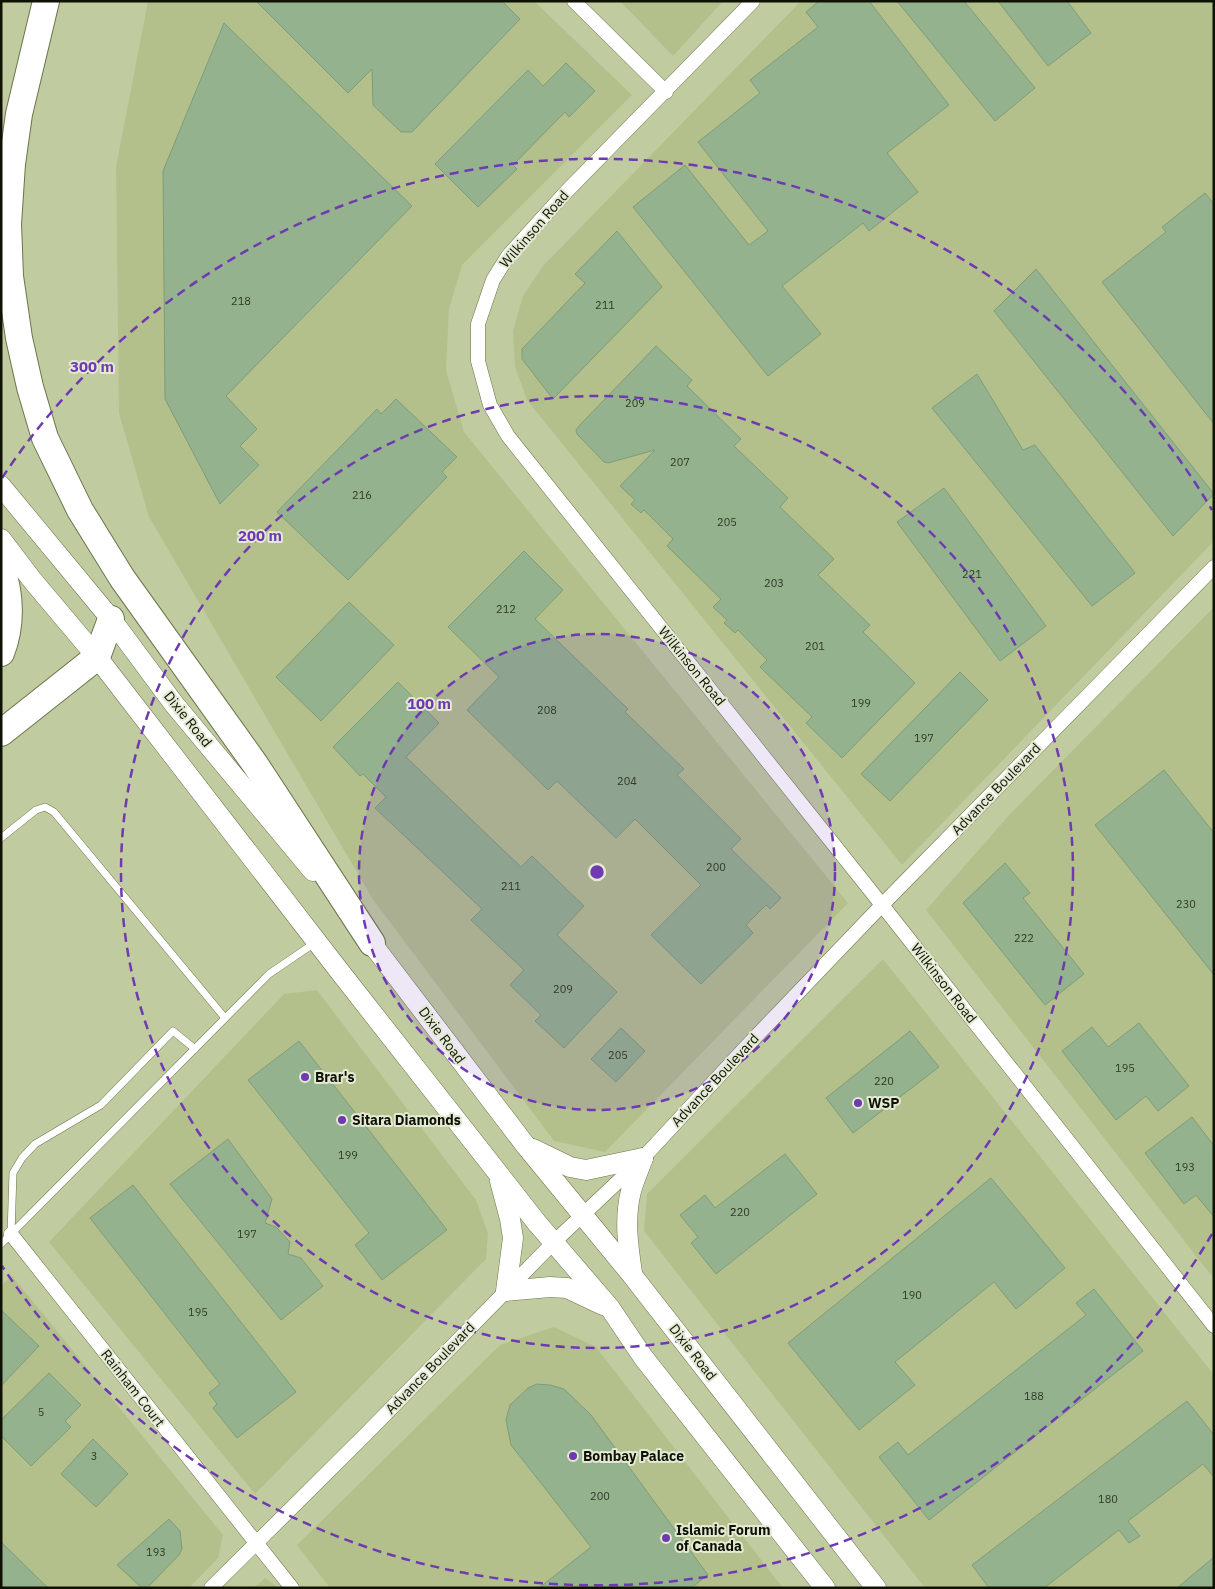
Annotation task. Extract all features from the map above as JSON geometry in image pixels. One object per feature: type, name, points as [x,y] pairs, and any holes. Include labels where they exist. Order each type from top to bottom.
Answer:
[{"type":"highway","points":[[46,1],[19,114],[12,164],[8,224],[10,276],[19,338],[30,387],[45,438],[80,510],[122,578],[255,764],[372,943]]},
{"type":"highway","points":[[1,567],[9,608],[7,629],[1,653]]},
{"type":"highway","points":[[1,733],[97,657],[111,618]]},
{"type":"main road","name":"Dixie Road","points":[[1,486],[111,618],[174,704],[372,943],[526,1146],[632,1275],[876,1588]]},
{"type":"main road","points":[[1,539],[33,581],[97,657],[317,942],[498,1172],[610,1308],[643,1356],[825,1588]]},
{"type":"main road","points":[[526,1146],[570,1167],[586,1170],[643,1158]]},
{"type":"main road","points":[[632,1275],[626,1236],[627,1216],[631,1191],[643,1158]]},
{"type":"main road","points":[[498,1172],[513,1238],[506,1291],[550,1287],[567,1288],[610,1308]]},
{"type":"street","points":[[574,1],[666,92]]},
{"type":"street","name":"Wilkinson Road","points":[[753,1],[566,192],[508,256],[493,280],[478,324],[478,361],[490,405],[508,436],[882,905],[1214,1326]]},
{"type":"street","name":"Advance Boulevard","points":[[211,1588],[255,1542],[367,1433],[582,1214],[643,1158],[744,1048],[882,905],[1214,567]]},
{"type":"street","name":"Rainham Court","points":[[6,1239],[292,1588]]},
{"type":"lane","points":[[1,838],[36,810],[45,807],[54,812],[225,1018]]},
{"type":"lane","points":[[6,1239],[269,974],[317,942]]},
{"type":"lane","points":[[6,1239],[14,1173],[22,1158],[35,1144],[101,1105],[173,1031],[195,1049]]},
{"type":"shaded area","points":[[148,1],[534,1],[632,95],[462,265],[449,309],[446,370],[464,432],[848,903],[605,1152],[554,1141],[372,898],[149,517],[119,413],[116,167]]},
{"type":"shaded area","points":[[620,1],[723,1],[673,56]]},
{"type":"shaded area","points":[[801,1],[1214,1],[1214,541],[902,865],[527,400],[515,367],[513,331],[523,296],[543,266]]},
{"type":"shaded area","points":[[1214,607],[1214,1279],[926,910],[1011,813]]},
{"type":"shaded area","points":[[883,959],[1214,1375],[1214,1588],[925,1588],[644,1231],[647,1194]]},
{"type":"shaded area","points":[[317,990],[476,1200],[488,1233],[486,1259],[255,1494],[49,1242],[284,994]]},
{"type":"shaded area","points":[[12,1276],[223,1535],[218,1558],[189,1588],[1,1588],[1,1286]]},
{"type":"shaded area","points":[[554,1327],[596,1347],[783,1588],[330,1588],[297,1545],[500,1345]]},
{"type":"shaded area","points":[[265,1578],[275,1585],[278,1588],[254,1588]]},
{"type":"building","points":[[256,1],[502,1],[520,19],[412,132],[401,132],[373,105],[372,69],[348,93]]},
{"type":"building","points":[[819,1],[869,1],[949,105],[887,153],[918,192],[869,231],[863,223],[782,286],[821,334],[768,376],[633,207],[685,165],[749,245],[768,231],[698,142],[760,93],[750,80],[818,27],[806,12]]},
{"type":"building","points":[[897,1],[964,1],[1035,88],[995,121]]},
{"type":"building","points":[[998,1],[1067,1],[1091,33],[1048,66]]},
{"type":"building","points":[[224,23],[412,206],[226,396],[257,429],[240,446],[259,465],[220,504],[165,399],[163,171]]},
{"type":"building","points":[[566,63],[595,91],[569,117],[565,112],[513,165],[517,169],[478,207],[435,164],[528,70],[543,86]]},
{"type":"building","points":[[1205,193],[1214,204],[1214,424],[1102,282],[1166,232],[1162,227]]},
{"type":"building","points":[[617,231],[662,287],[553,399],[522,359],[522,349],[585,283],[575,274]]},
{"type":"building","points":[[1036,269],[1214,494],[1173,536],[994,311]]},
{"type":"building","points":[[656,346],[692,380],[687,386],[741,439],[734,446],[788,498],[780,507],[834,559],[818,575],[870,625],[863,632],[915,683],[842,758],[806,723],[812,717],[760,667],[767,660],[738,630],[735,633],[724,623],[727,620],[713,607],[721,599],[667,546],[673,539],[644,510],[641,513],[631,504],[635,500],[620,486],[655,450],[608,463],[604,462],[577,434],[576,430],[578,427]]},
{"type":"building","points":[[977,374],[1023,450],[1035,445],[1135,573],[1092,606],[932,408]]},
{"type":"building","points":[[396,399],[457,457],[442,472],[447,477],[348,580],[277,512],[377,409],[381,414]]},
{"type":"building","points":[[944,488],[1046,626],[1000,661],[897,522]]},
{"type":"building","points":[[524,551],[563,590],[535,619],[628,709],[625,712],[684,769],[677,775],[741,839],[731,849],[781,898],[770,909],[766,905],[746,925],[753,933],[701,984],[651,935],[701,885],[635,819],[616,838],[557,781],[548,790],[467,710],[499,677],[448,627]]},
{"type":"building","points":[[349,602],[394,645],[321,721],[276,677]]},
{"type":"building","points":[[960,672],[988,700],[890,801],[861,774]]},
{"type":"building","points":[[398,682],[439,723],[406,757],[521,867],[532,856],[584,906],[557,935],[617,992],[564,1048],[535,1021],[541,1015],[510,985],[524,970],[471,920],[482,909],[375,808],[386,797],[363,774],[360,776],[333,747]]},
{"type":"building","points":[[1164,770],[1214,833],[1214,975],[1095,825]]},
{"type":"building","points":[[1005,863],[1030,893],[1023,898],[1084,974],[1045,1005],[963,903]]},
{"type":"building","points":[[1139,1023],[1189,1086],[1158,1111],[1146,1096],[1116,1120],[1062,1051],[1092,1027],[1108,1047]]},
{"type":"building","points":[[621,1028],[645,1051],[616,1082],[591,1059]]},
{"type":"building","points":[[910,1031],[939,1067],[853,1133],[826,1098]]},
{"type":"building","points":[[299,1041],[447,1230],[382,1280],[355,1245],[369,1233],[248,1080]]},
{"type":"building","points":[[1192,1117],[1214,1146],[1214,1217],[1196,1195],[1184,1204],[1145,1153]]},
{"type":"building","points":[[228,1139],[272,1199],[265,1223],[276,1227],[290,1242],[288,1254],[301,1258],[323,1286],[281,1320],[170,1184]]},
{"type":"building","points":[[785,1154],[817,1194],[716,1274],[691,1243],[698,1237],[680,1215],[705,1195],[715,1208]]},
{"type":"building","points":[[991,1178],[1065,1268],[1016,1309],[994,1282],[895,1362],[915,1385],[859,1430],[788,1343]]},
{"type":"building","points":[[133,1185],[296,1392],[237,1438],[213,1408],[217,1404],[209,1393],[220,1384],[90,1218]]},
{"type":"building","points":[[1094,1289],[1143,1351],[929,1520],[879,1457],[898,1442],[908,1455],[1086,1315],[1076,1303]]},
{"type":"building","points":[[1,1310],[39,1346],[1,1386]]},
{"type":"building","points":[[49,1373],[81,1405],[65,1421],[71,1427],[31,1466],[1,1436],[1,1420]]},
{"type":"building","points":[[537,1384],[564,1389],[591,1415],[708,1575],[691,1588],[539,1588],[591,1547],[511,1445],[506,1420],[510,1405],[528,1388]]},
{"type":"building","points":[[1187,1401],[1214,1435],[1214,1477],[1203,1464],[1128,1521],[1140,1536],[1129,1543],[1119,1530],[1044,1588],[989,1588],[972,1565]]},
{"type":"building","points":[[93,1439],[128,1474],[96,1507],[61,1474]]},
{"type":"building","points":[[169,1519],[180,1531],[182,1549],[179,1555],[147,1588],[142,1588],[117,1565]]},
{"type":"building","points":[[1,1542],[48,1588],[1,1588]]},
{"type":"building","points":[[1214,1557],[1214,1588],[1177,1588]]},
{"type":"place","name":"Brar's","points":[[305,1077]]},
{"type":"place","name":"WSP","points":[[858,1103]]},
{"type":"place","name":"Sitara Diamonds","points":[[342,1120]]},
{"type":"place","name":"Bombay Palace","points":[[573,1456]]},
{"type":"place","name":"Islamic Forum of Canada","points":[[666,1538]]}]
